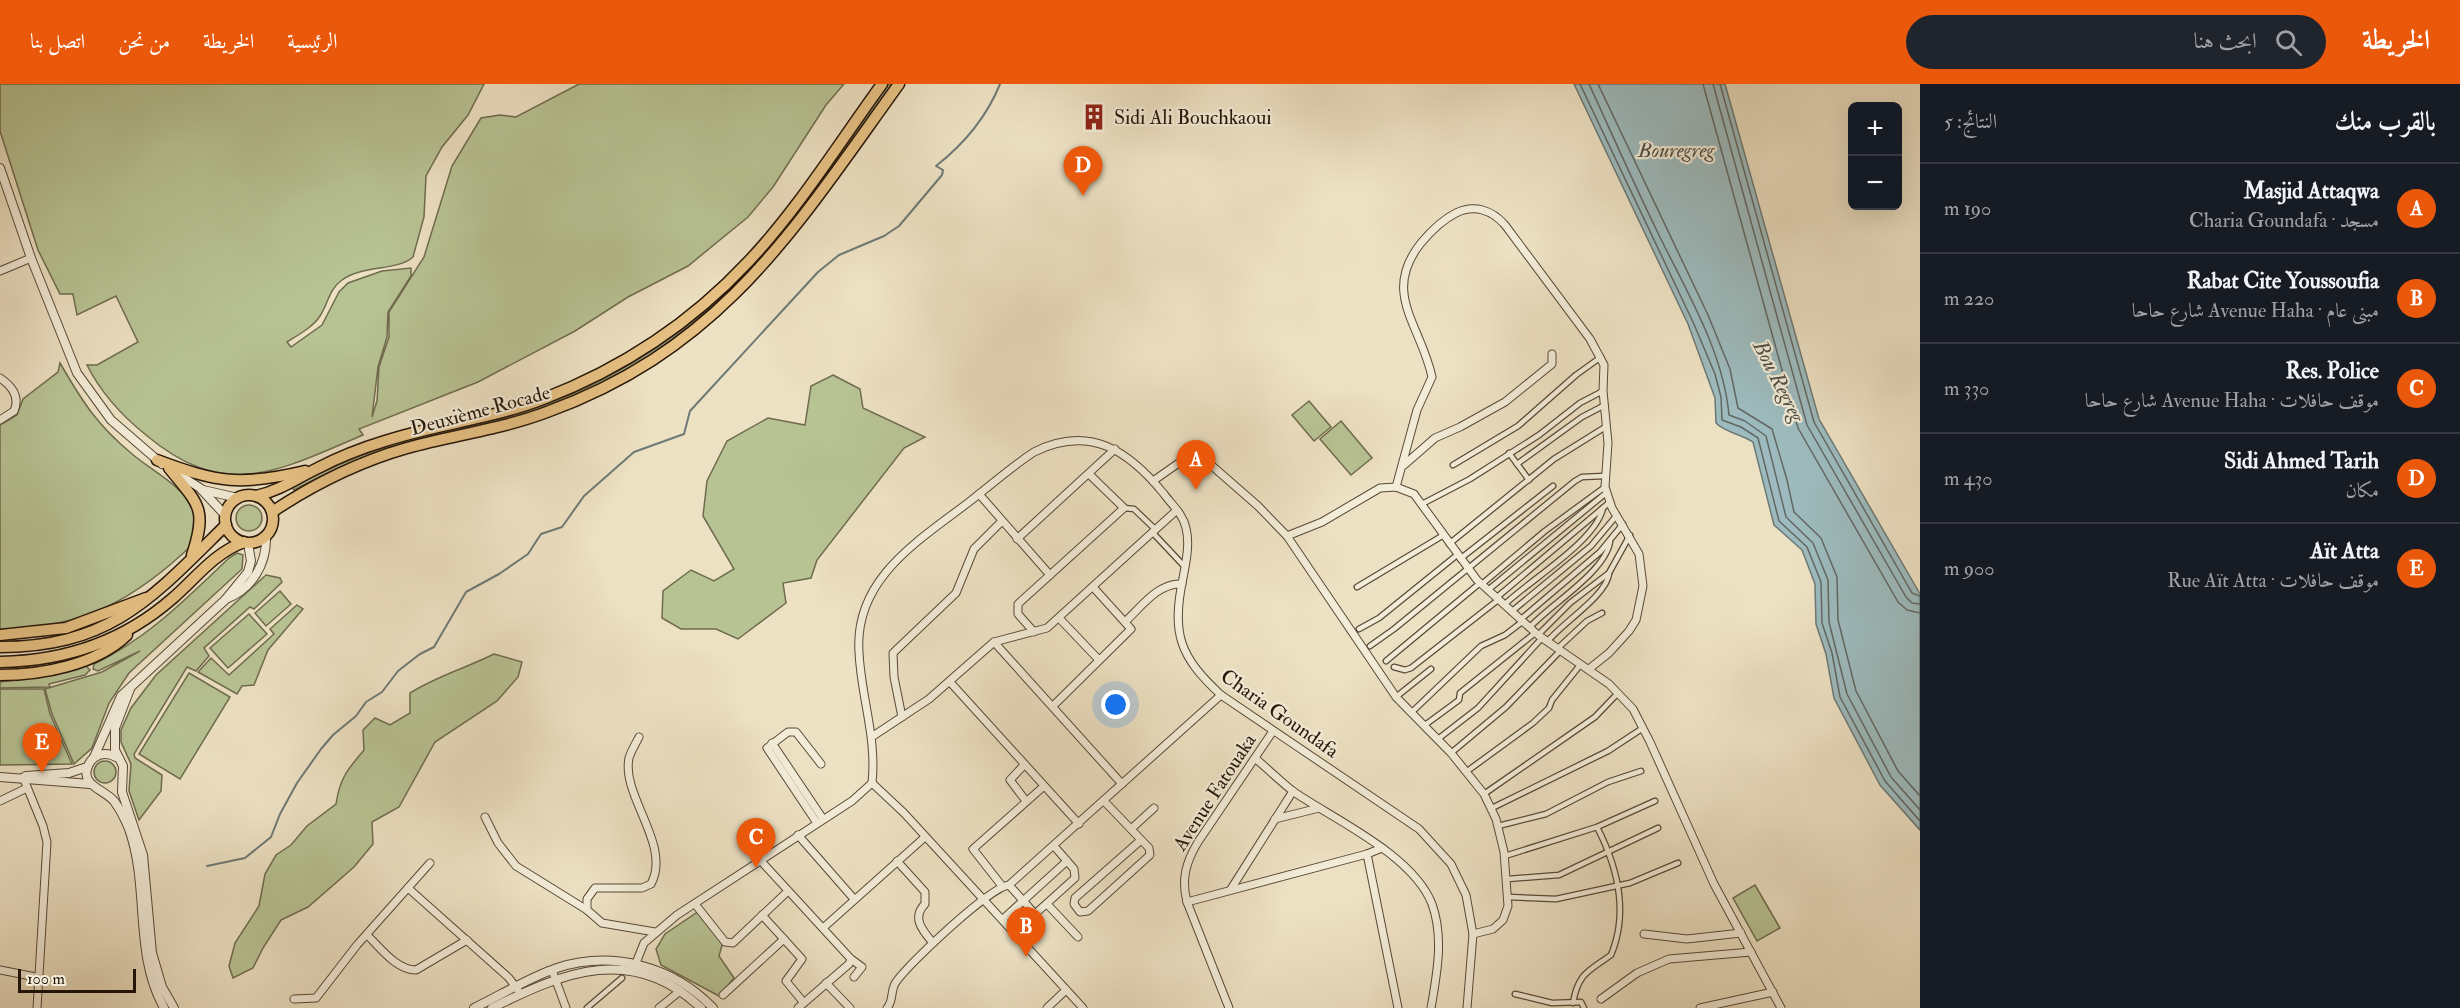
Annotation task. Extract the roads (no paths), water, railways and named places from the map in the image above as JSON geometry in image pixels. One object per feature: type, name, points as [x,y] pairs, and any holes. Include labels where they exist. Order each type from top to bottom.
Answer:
[{"type":"highway","name":"Deuxième Rocade","points":[[256,496],[279,489],[320,467],[387,440],[497,414],[541,400],[604,372],[663,336],[717,293],[765,243],[882,84]]},
{"type":"highway","name":"Deuxième Rocade","points":[[272,512],[318,484],[366,462],[428,443],[502,427],[570,403],[624,377],[675,345],[713,316],[764,266],[795,229],[899,84]]},
{"type":"highway","points":[[158,460],[199,476],[226,481],[267,478],[320,467]]},
{"type":"highway","points":[[169,468],[195,501],[200,514],[201,527],[191,560]]},
{"type":"highway","points":[[0,647],[36,646],[81,637],[123,618],[153,597],[191,560],[226,520],[231,503],[238,498],[256,496],[264,501],[272,512],[272,525],[266,536],[219,554],[167,603],[132,627],[102,643],[69,654],[35,660],[0,662]]},
{"type":"highway","points":[[226,520],[232,536],[246,543]]},
{"type":"highway","points":[[0,635],[66,628],[153,597]]},
{"type":"highway","points":[[0,675],[43,671],[79,662],[113,646],[132,627]]},
{"type":"street","points":[[0,168],[31,258],[69,353],[85,385],[111,420],[158,460],[200,488],[226,520]]},
{"type":"street","points":[[1396,487],[1404,465],[1417,410],[1432,377],[1404,297],[1403,272],[1422,242],[1450,216],[1468,209],[1479,209],[1500,219],[1602,357],[1605,371],[1603,392],[1607,426],[1605,490],[1639,554],[1643,576],[1642,598],[1636,620],[1622,640],[1589,669]]},
{"type":"street","points":[[0,271],[31,258]]},
{"type":"street","points":[[1404,465],[1434,438],[1491,411],[1524,388],[1552,364],[1552,354]]},
{"type":"street","points":[[1454,465],[1518,426],[1576,375],[1602,357]]},
{"type":"street","points":[[0,378],[14,392],[17,402],[14,411],[0,420]]},
{"type":"street","points":[[1422,504],[1470,479],[1539,435],[1580,403],[1603,392]]},
{"type":"street","points":[[1517,464],[1582,417],[1605,405]]},
{"type":"street","points":[[1449,544],[1567,450],[1607,426]]},
{"type":"street","name":"Charia Goundafa","points":[[872,783],[873,736],[858,651],[859,631],[865,606],[884,572],[898,558],[1022,460],[1053,444],[1087,441],[1115,449],[1130,458],[1153,481],[1183,519],[1188,538],[1177,615],[1179,640],[1196,671],[1221,695],[1419,830],[1436,845],[1460,880],[1470,910],[1473,934],[1467,1008]]},
{"type":"street","points":[[1017,539],[1090,475],[1115,449]]},
{"type":"street","points":[[1509,453],[1529,480]]},
{"type":"street","points":[[1153,481],[1183,460],[1203,458],[1258,506],[1287,536],[1396,697],[1451,753],[1484,794],[1492,808],[1505,856],[1508,897],[1503,920],[1490,931],[1473,934]]},
{"type":"street","points":[[1090,475],[1124,508],[1134,509],[1185,567]]},
{"type":"street","points":[[1370,646],[1394,629],[1575,481],[1582,477],[1604,476]]},
{"type":"street","points":[[1359,629],[1379,618],[1553,486]]},
{"type":"street","points":[[1287,536],[1322,522],[1373,491],[1396,487],[1414,494],[1442,536],[1468,569],[1499,601],[1538,635],[1589,669],[1619,693],[1643,728],[1693,842],[1781,1008]]},
{"type":"street","points":[[200,488],[238,498]]},
{"type":"street","points":[[1386,661],[1545,531],[1605,490]]},
{"type":"street","points":[[1488,590],[1605,490]]},
{"type":"street","points":[[979,494],[1001,522],[1050,575]]},
{"type":"street","points":[[1499,601],[1610,502]]},
{"type":"street","points":[[1034,632],[1018,614],[1016,607],[1124,508]]},
{"type":"street","points":[[1394,667],[1405,670],[1411,668],[1581,542],[1597,525],[1604,508]]},
{"type":"street","points":[[873,736],[950,682],[994,642],[1047,628],[1177,510]]},
{"type":"street","points":[[1511,612],[1591,546],[1617,514]]},
{"type":"street","points":[[902,717],[894,677],[893,653],[956,593],[976,546],[1001,522]]},
{"type":"street","points":[[1412,712],[1481,646],[1505,635],[1521,621],[1610,541],[1623,524]]},
{"type":"street","points":[[1538,635],[1564,623],[1595,597],[1605,585],[1630,535]]},
{"type":"street","points":[[225,600],[238,593],[258,573],[265,555],[266,536]]},
{"type":"street","points":[[1357,587],[1442,536]]},
{"type":"street","points":[[1438,740],[1478,708],[1594,571],[1605,557],[1610,541]]},
{"type":"street","points":[[90,784],[86,774],[87,766],[94,757],[117,703],[151,666],[225,600],[250,567],[246,543]]},
{"type":"street","points":[[1425,725],[1459,700],[1460,693],[1538,635],[1567,606],[1609,573]]},
{"type":"street","points":[[1126,621],[1161,589],[1172,584],[1182,584]]},
{"type":"street","points":[[1053,706],[1130,630],[1126,621],[1093,587]]},
{"type":"street","points":[[1451,753],[1506,707],[1587,621],[1602,613]]},
{"type":"street","points":[[1059,618],[1099,660]]},
{"type":"street","points":[[994,642],[1122,784]]},
{"type":"street","points":[[1466,772],[1533,723],[1549,708],[1552,700],[1581,664]]},
{"type":"street","points":[[1396,697],[1431,669]]},
{"type":"street","points":[[950,682],[1078,824]]},
{"type":"street","points":[[130,689],[115,728],[116,757],[124,772],[121,783],[143,855],[152,953],[156,970],[174,1008]]},
{"type":"street","points":[[1484,794],[1595,717],[1619,693]]},
{"type":"street","points":[[891,1007],[896,982],[933,943],[984,899],[1006,885],[1054,846],[1221,695]]},
{"type":"street","points":[[1492,808],[1608,751],[1643,728]]},
{"type":"street","name":"Avenue Fatouaka","points":[[1229,1008],[1187,902],[1184,889],[1188,860],[1273,731]]},
{"type":"street","points":[[820,764],[796,732],[788,732],[772,743],[767,751],[820,821]]},
{"type":"street","points":[[587,910],[587,899],[595,888],[642,888],[651,884],[657,873],[655,852],[630,776],[629,759],[639,736]]},
{"type":"street","points":[[772,743],[820,821]]},
{"type":"street","points":[[94,757],[105,754],[116,757]]},
{"type":"street","points":[[1256,759],[1293,791],[1382,848],[1424,890],[1435,915],[1439,947],[1431,1008]]},
{"type":"street","points":[[1024,765],[1010,780],[1026,801]]},
{"type":"street","points":[[0,777],[69,773],[87,766]]},
{"type":"street","points":[[1498,826],[1552,811],[1608,782],[1641,771]]},
{"type":"street","points":[[23,777],[90,784],[104,791],[122,812],[134,844],[144,955],[155,990],[164,1008]]},
{"type":"street","points":[[23,777],[47,842],[38,1008]]},
{"type":"street","points":[[104,791],[111,790],[121,783]]},
{"type":"street","points":[[634,968],[644,943],[655,933],[695,904],[852,801],[872,783],[1003,919],[1083,1008]]},
{"type":"street","points":[[1035,914],[973,849],[1044,786]]},
{"type":"street","points":[[0,801],[27,788]]},
{"type":"street","points":[[1231,889],[1293,791]]},
{"type":"street","points":[[1104,801],[1150,849],[1148,857],[1088,911],[1080,912],[1074,904],[1075,898],[1141,840]]},
{"type":"street","points":[[1505,856],[1597,827],[1655,801]]},
{"type":"street","points":[[1131,829],[1154,808]]},
{"type":"street","points":[[1275,819],[1319,808]]},
{"type":"street","points":[[485,817],[498,843],[516,866],[587,910],[602,924],[655,933]]},
{"type":"street","points":[[1573,1003],[1578,981],[1613,952],[1621,916],[1618,885],[1608,852],[1597,827]]},
{"type":"street","points":[[1508,879],[1558,875],[1659,828]]},
{"type":"street","points":[[798,835],[854,899]]},
{"type":"street","points":[[823,928],[926,837]]},
{"type":"street","points":[[1015,932],[1075,878],[1075,872],[1054,846]]},
{"type":"street","points":[[1187,902],[1382,848]]},
{"type":"street","points":[[1367,854],[1398,1008]]},
{"type":"street","points":[[761,861],[851,959],[862,967],[854,977]]},
{"type":"street","points":[[897,861],[925,892],[925,904],[919,911],[918,919],[920,927],[933,943]]},
{"type":"street","points":[[1003,919],[1067,861]]},
{"type":"street","points":[[1508,897],[1550,900],[1647,877],[1678,862]]},
{"type":"street","points":[[294,999],[316,998],[430,863]]},
{"type":"street","points":[[408,888],[467,940],[518,990]]},
{"type":"street","points":[[695,904],[728,944],[733,943],[788,891]]},
{"type":"street","points":[[1047,904],[1078,938]]},
{"type":"street","points":[[762,915],[802,960],[786,981],[801,1005],[849,964],[851,959]]},
{"type":"street","points":[[1644,934],[1687,939],[1741,933]]},
{"type":"street","points":[[367,935],[396,963],[410,970],[416,970],[467,940]]},
{"type":"street","points":[[723,995],[784,939]]},
{"type":"street","points":[[1600,999],[1637,973],[1669,959],[1751,952]]},
{"type":"street","points":[[474,1008],[585,962],[634,968],[676,979],[713,1008]]},
{"type":"street","points":[[634,968],[680,991],[701,1008]]},
{"type":"street","points":[[0,970],[41,978]]},
{"type":"street","points":[[554,974],[566,1008]]},
{"type":"street","points":[[587,1008],[622,978]]},
{"type":"street","points":[[826,983],[850,1008]]},
{"type":"street","points":[[492,1008],[518,990]]},
{"type":"street","points":[[1047,1008],[1066,990]]},
{"type":"street","points":[[660,1008],[680,991]]},
{"type":"street","points":[[1700,1008],[1738,1005],[1773,992]]},
{"type":"street","points":[[1515,994],[1552,1004],[1583,1003],[1584,1008]]},
{"type":"water","name":"Bouregreg","points":[[1574,84],[1725,84],[1819,419],[1920,594],[1920,830],[1880,785],[1834,698],[1826,654],[1816,624],[1815,584],[1802,550],[1774,525],[1753,442],[1723,429],[1716,423],[1715,398],[1688,324]]},
{"type":"waterway","points":[[207,866],[245,858],[271,837],[280,814],[297,783],[321,749],[333,735],[356,716],[366,702],[382,692],[398,671],[420,654],[434,647],[466,592],[499,574],[528,554],[541,534],[562,527],[584,496],[634,452],[684,434],[690,411],[818,272],[839,255],[884,236],[899,226],[942,175],[943,170],[936,166],[974,129],[1000,84]]},
{"type":"place","name":"Sidi Ali Bouchkaoui","points":[[1094,117]]},
{"type":"place","name":"Sidi Ahmed Tarih","points":[[1083,196]]},
{"type":"place","name":"Masjid Attaqwa","points":[[1196,490]]},
{"type":"place","name":"Aït Atta","points":[[42,773]]},
{"type":"place","name":"Res. Police","points":[[756,868]]},
{"type":"place","name":"Rabat Cite Youssoufia","points":[[1026,957]]},
{"type":"water label","name":"Bou Regreg","points":[[1779,381]]}]
